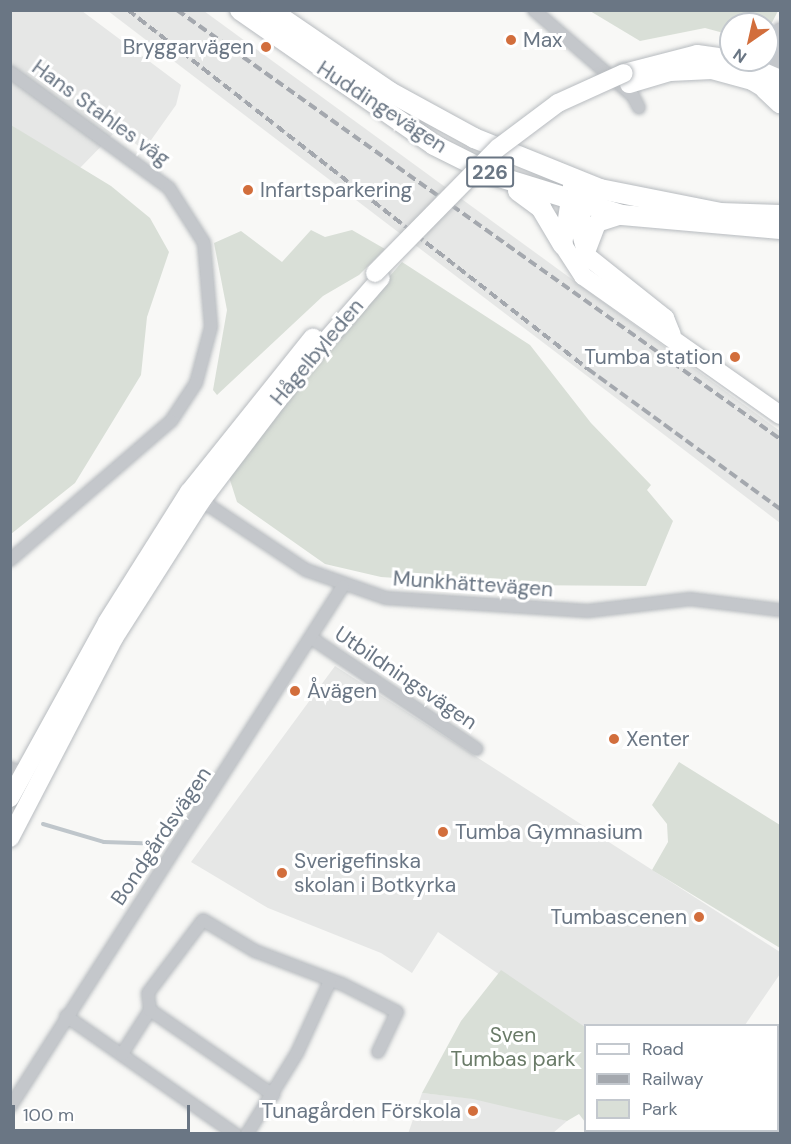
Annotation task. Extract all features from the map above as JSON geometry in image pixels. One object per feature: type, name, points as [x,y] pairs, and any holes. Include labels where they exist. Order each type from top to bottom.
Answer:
[{"type":"main road","name":"Huddingevägen","points":[[240,10],[417,134],[496,176],[576,203],[622,215],[780,229]]},
{"type":"main road","name":"Huddingevägen","points":[[270,10],[390,92],[474,138],[582,181],[669,206],[730,214],[780,215]]},
{"type":"main road","name":"Hågelbyleden","points":[[10,798],[195,496],[378,275],[504,153],[561,113],[627,78],[697,54],[719,57]]},
{"type":"main road","name":"Hågelbyleden","points":[[627,78],[692,69],[768,79]]},
{"type":"main road","points":[[496,176],[541,208],[583,276],[780,415]]},
{"type":"main road","points":[[563,244],[582,181]]},
{"type":"main road","points":[[576,203],[579,242],[586,256],[665,318],[674,339]]},
{"type":"main road","points":[[730,214],[780,209]]},
{"type":"main road","points":[[586,256],[586,242],[597,223],[622,215]]},
{"type":"main road","name":"Hågelbyleden","points":[[10,838],[23,774]]},
{"type":"street","points":[[534,10],[633,96],[639,108]]},
{"type":"street","points":[[768,79],[780,31]]},
{"type":"street","points":[[768,79],[780,56]]},
{"type":"street","name":"Hans Stahles väg","points":[[10,72],[169,188],[204,243],[211,327],[196,383],[171,421],[10,560]]},
{"type":"street","name":"Munkhättevägen","points":[[195,496],[306,570],[343,586],[386,598],[588,611],[690,599],[780,610]]},
{"type":"street","name":"Bondgårdsvägen","points":[[10,1107],[66,1016],[313,639],[343,586]]},
{"type":"street","name":"Utbildningsvägen","points":[[313,639],[477,749]]},
{"type":"street","points":[[122,1054],[150,1010],[148,993],[203,920],[255,951],[330,981],[397,1012],[378,1052]]},
{"type":"street","points":[[247,1134],[273,1095],[330,981]]},
{"type":"street","points":[[150,1010],[273,1095]]},
{"type":"street","points":[[66,1016],[235,1134]]},
{"type":"shaded area","points":[[10,11],[82,11],[181,85],[176,105],[144,150],[117,130],[78,170],[11,125]]},
{"type":"shaded area","points":[[108,11],[204,11],[780,431],[780,523]]},
{"type":"shaded area","name":"Tumba Gymnasium","points":[[335,666],[780,952],[780,974],[746,1024],[584,1024],[584,1045],[539,1002],[438,932],[412,973],[381,953],[268,908],[191,862]]},
{"type":"shaded area","name":"Tunagården Förskola","points":[[422,1093],[497,1101],[567,1121],[553,1133],[408,1134]]},
{"type":"green space","points":[[590,11],[778,11],[719,12],[719,32],[705,28],[640,41]]},
{"type":"green space","points":[[11,125],[111,186],[150,218],[169,252],[147,317],[141,375],[75,483],[11,534]]},
{"type":"green space","points":[[311,230],[325,237],[352,230],[385,249],[359,275],[323,296],[217,395],[213,390],[227,310],[214,243],[241,231],[282,262]]},
{"type":"green space","points":[[402,262],[530,345],[591,423],[651,485],[647,490],[673,521],[646,586],[500,585],[381,577],[325,564],[237,502],[229,477],[317,360]]},
{"type":"green space","points":[[679,762],[780,825],[780,948],[652,870],[668,842],[667,824],[652,805]]},
{"type":"green space","name":"Sven Tumbas park","points":[[501,970],[584,1026],[584,1121],[579,1114],[567,1121],[473,1099],[422,1093],[461,1021]]},
{"type":"green space","points":[[668,1132],[742,1132],[744,1133]]},
{"type":"waterway","points":[[43,824],[104,842],[142,843]]},
{"type":"railway","points":[[128,10],[588,369],[780,509]]},
{"type":"railway","points":[[177,10],[780,439]]},
{"type":"place","name":"Max","points":[[511,40]]},
{"type":"place","name":"Bryggarvägen","points":[[266,47]]},
{"type":"place","name":"Infartsparkering","points":[[248,190]]},
{"type":"place","name":"Tumba station","points":[[735,357]]},
{"type":"place","name":"Åvägen","points":[[295,691]]},
{"type":"place","name":"Xenter","points":[[614,739]]},
{"type":"place","name":"Tumba Gymnasium","points":[[443,832]]},
{"type":"place","name":"Sverigefinska skolan i Botkyrka","points":[[282,873]]},
{"type":"place","name":"Tumbascenen","points":[[699,917]]},
{"type":"place","name":"Tunagården Förskola","points":[[473,1111]]}]
